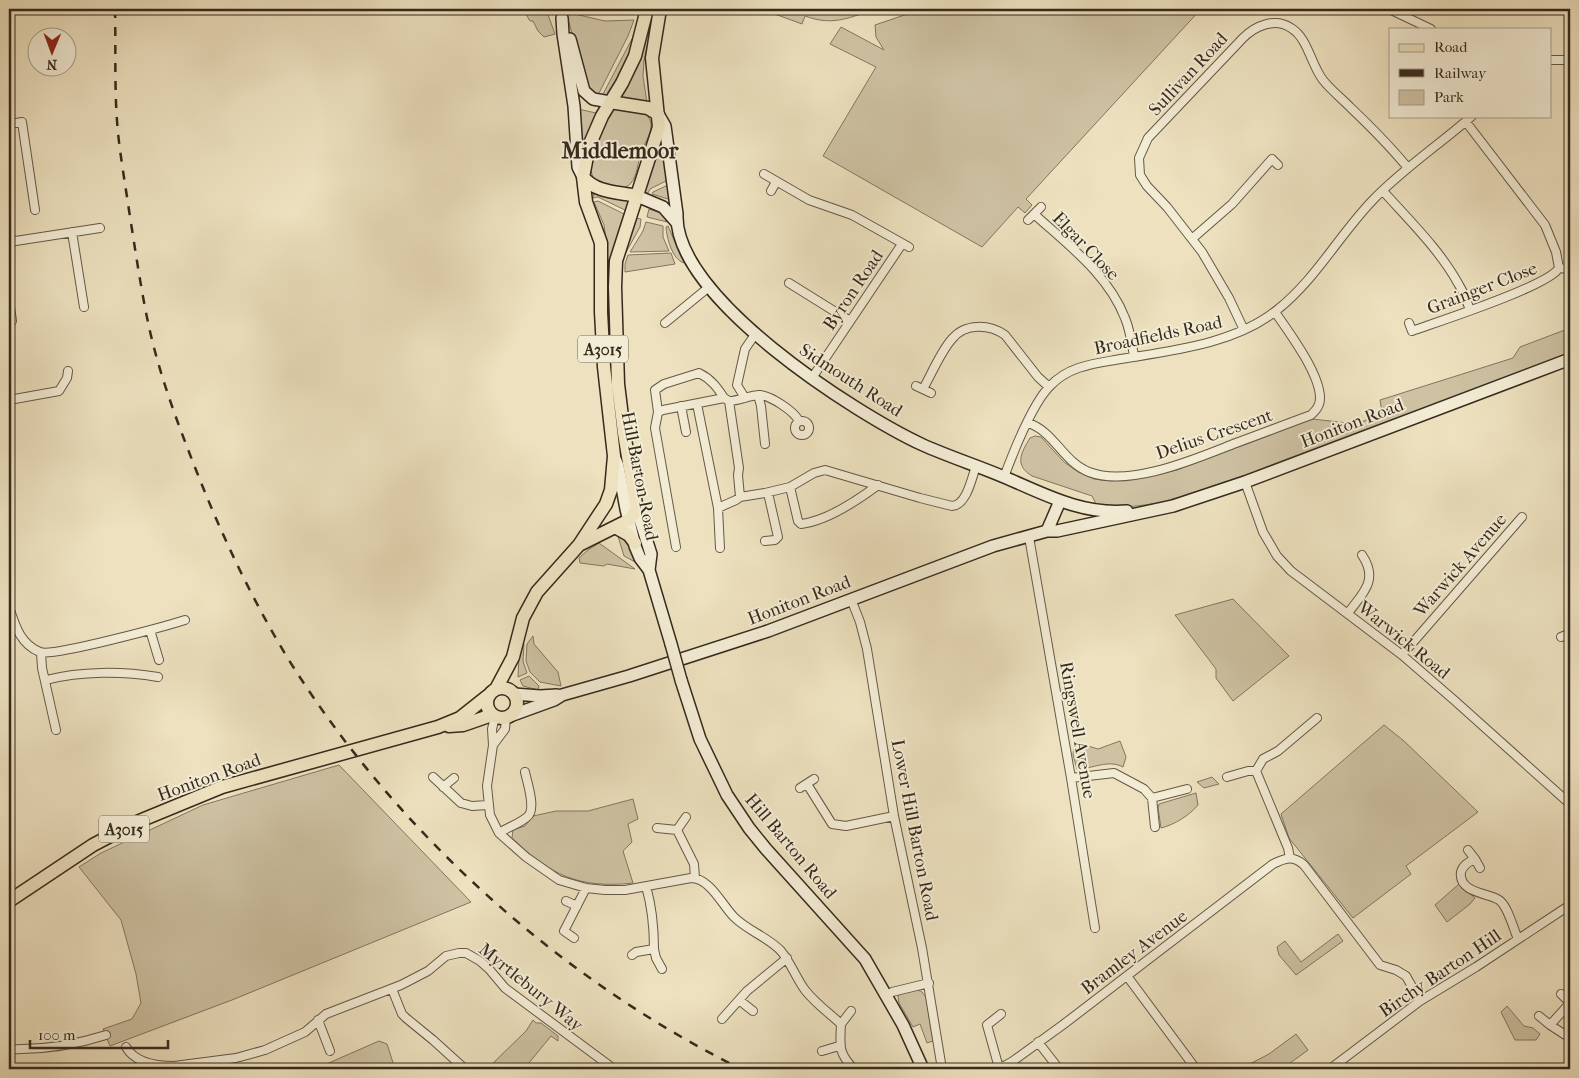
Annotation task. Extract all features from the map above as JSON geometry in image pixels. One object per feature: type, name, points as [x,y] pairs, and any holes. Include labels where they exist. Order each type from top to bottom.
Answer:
[{"type":"main road","name":"Hill Barton Road","points":[[647,9],[634,56],[589,146],[584,177],[586,202],[601,243],[601,312],[604,358],[614,456],[618,466],[626,509],[634,515],[650,554],[649,570],[681,680],[700,739],[727,795],[766,849],[865,959],[903,1024],[923,1069]]},
{"type":"main road","name":"Hill Barton Road","points":[[649,570],[640,558],[634,543],[634,515],[618,384],[615,287],[616,261],[659,127],[652,58],[660,9]]},
{"type":"main road","points":[[561,13],[569,33],[584,91],[593,99],[648,108],[658,114]]},
{"type":"main road","points":[[561,13],[574,106],[578,167],[591,185],[599,189],[637,196]]},
{"type":"main road","name":"Sidmouth Road","points":[[658,114],[665,126],[677,223],[684,247],[709,287],[756,333],[843,400],[890,428],[923,445],[1060,501]]},
{"type":"main road","name":"Sidmouth Road","points":[[637,196],[663,207],[677,223]]},
{"type":"main road","name":"Honiton Road","points":[[438,727],[463,725],[501,716],[554,700],[562,695],[768,632],[993,546],[1047,531],[1094,524],[1193,501],[1570,359]]},
{"type":"main road","name":"A3015","points":[[493,692],[513,657],[524,618],[537,592],[579,545],[606,504],[611,490],[614,456]]},
{"type":"main road","points":[[1047,531],[1060,501]]},
{"type":"main road","name":"Honiton Road","points":[[1060,501],[1077,507],[1107,512],[1134,510],[1144,512]]},
{"type":"main road","name":"A3015","points":[[579,545],[634,515]]},
{"type":"main road","points":[[615,527],[629,536],[634,543]]},
{"type":"main road","name":"A3015","points":[[513,657],[514,693]]},
{"type":"main road","points":[[505,688],[514,693],[517,706],[514,714],[501,716],[487,703],[493,692],[505,688]]},
{"type":"main road","name":"Honiton Road","points":[[9,901],[93,844],[137,822],[222,787],[438,727],[460,718],[493,692]]},
{"type":"main road","name":"Honiton Road","points":[[514,693],[562,695]]},
{"type":"street","points":[[1389,9],[1429,28]]},
{"type":"street","name":"Sullivan Road","points":[[1244,330],[1229,298],[1193,238],[1147,186],[1140,175],[1139,158],[1148,138],[1243,38],[1260,26],[1271,23],[1292,28],[1304,43],[1322,79],[1408,168]]},
{"type":"street","points":[[1552,60],[1570,60]]},
{"type":"street","name":"Broadfields Road","points":[[1004,477],[1028,423],[1049,387],[1070,371],[1082,366],[1209,343],[1244,330],[1275,312],[1302,288],[1359,215],[1383,191],[1408,168],[1470,118]]},
{"type":"street","points":[[9,124],[22,122],[36,210]]},
{"type":"street","points":[[1466,122],[1545,225],[1556,252],[1559,268],[1570,269]]},
{"type":"street","points":[[1193,238],[1232,204],[1275,162],[1265,153]]},
{"type":"street","name":"Byron Road","points":[[764,174],[810,200],[852,215],[906,246],[850,321],[812,378]]},
{"type":"street","points":[[770,192],[776,182]]},
{"type":"street","points":[[1383,191],[1422,234],[1452,273],[1460,286],[1470,310]]},
{"type":"street","name":"Elgar Close","points":[[1028,220],[1041,207]]},
{"type":"street","name":"Elgar Close","points":[[1034,214],[1105,282],[1125,316],[1134,356]]},
{"type":"street","points":[[9,242],[100,228]]},
{"type":"street","points":[[72,232],[84,307]]},
{"type":"street","name":"Grainger Close","points":[[1412,330],[1538,284],[1559,268]]},
{"type":"street","points":[[789,283],[850,321]]},
{"type":"street","points":[[665,323],[709,287]]},
{"type":"street","points":[[9,300],[12,321]]},
{"type":"street","name":"Delius Crescent","points":[[1028,423],[1036,425],[1044,431],[1071,462],[1103,476],[1115,476],[1164,469],[1190,461],[1311,415],[1319,406],[1320,398],[1313,374],[1304,355],[1275,312]]},
{"type":"street","points":[[923,389],[951,339],[964,330],[981,326],[998,330],[1005,334],[1038,377],[1049,387]]},
{"type":"street","points":[[729,400],[733,396],[737,385],[746,349],[756,333]]},
{"type":"street","points":[[9,400],[59,391],[67,378],[68,371]]},
{"type":"street","points":[[676,547],[655,428],[658,412],[655,390],[664,384],[699,373],[716,384],[729,400],[739,468],[740,497]]},
{"type":"street","points":[[737,385],[745,398]]},
{"type":"street","points":[[758,395],[765,444]]},
{"type":"street","points":[[658,412],[681,406],[758,395],[765,396],[790,410],[799,421]]},
{"type":"street","points":[[697,404],[718,508],[720,548]]},
{"type":"street","points":[[681,406],[686,432]]},
{"type":"street","points":[[718,508],[740,497],[768,493],[790,486],[814,473],[825,470],[920,498],[957,506],[967,490],[976,466]]},
{"type":"street","name":"Warwick Road","points":[[1245,482],[1263,532],[1277,556],[1291,572],[1402,655],[1570,804]]},
{"type":"street","points":[[790,486],[798,521],[801,524],[842,509],[878,485]]},
{"type":"street","points":[[765,541],[775,540],[778,537],[768,493]]},
{"type":"street","name":"Warwick Avenue","points":[[1402,655],[1522,517]]},
{"type":"street","name":"Ringswell Avenue","points":[[1029,537],[1095,928]]},
{"type":"street","points":[[1348,614],[1369,583],[1369,565],[1362,555]]},
{"type":"street","name":"Lower Hill Barton Road","points":[[851,599],[860,622],[867,649],[894,816],[928,983],[942,1069]]},
{"type":"street","points":[[9,607],[21,638],[29,646],[41,653],[68,650],[184,620]]},
{"type":"street","points":[[150,630],[159,660]]},
{"type":"street","points":[[1561,637],[1570,630]]},
{"type":"street","points":[[41,653],[42,668],[56,730]]},
{"type":"street","points":[[46,680],[61,676],[83,674],[142,674],[158,677]]},
{"type":"street","points":[[493,745],[504,729],[501,716]]},
{"type":"street","points":[[501,716],[492,729],[493,745],[487,786],[488,805],[493,824],[499,833],[526,857],[559,880],[586,888],[605,890],[695,878],[703,881],[734,917],[778,949],[787,958],[803,988],[841,1024]]},
{"type":"street","points":[[1256,771],[1263,759],[1278,751],[1317,718]]},
{"type":"street","points":[[1226,777],[1248,771],[1256,771]]},
{"type":"street","points":[[1256,771],[1288,848],[1288,858],[1299,860],[1304,865],[1380,965],[1396,970],[1406,976],[1420,1001]]},
{"type":"street","points":[[499,833],[527,818],[531,811],[532,804],[525,772]]},
{"type":"street","points":[[1071,778],[1114,773],[1144,788],[1152,798],[1154,827]]},
{"type":"street","points":[[433,777],[461,804],[472,806],[488,805]]},
{"type":"street","points":[[443,787],[454,778]]},
{"type":"street","points":[[814,779],[803,786],[832,824],[846,826],[894,816]]},
{"type":"street","points":[[1152,798],[1187,788]]},
{"type":"street","points":[[678,830],[686,817]]},
{"type":"street","points":[[657,828],[678,830]]},
{"type":"street","points":[[678,830],[694,864],[695,878]]},
{"type":"street","points":[[1468,850],[1480,868]]},
{"type":"street","name":"Bramley Avenue","points":[[1000,1014],[988,1025],[995,1068],[1013,1061],[1273,864],[1288,858]]},
{"type":"street","points":[[1474,859],[1466,863],[1462,869],[1461,879],[1479,894],[1499,900],[1506,908],[1518,938]]},
{"type":"street","points":[[646,886],[651,905],[654,949],[656,958],[662,968]]},
{"type":"street","points":[[574,938],[564,931],[586,888]]},
{"type":"street","points":[[566,900],[577,906]]},
{"type":"street","name":"Birchy Barton Hill","points":[[1330,1069],[1420,1001],[1476,967],[1570,905]]},
{"type":"street","points":[[632,955],[643,950],[654,949]]},
{"type":"street","name":"Myrtlebury Way","points":[[126,1047],[138,1059],[162,1066],[236,1058],[266,1050],[299,1035],[326,1014],[392,989],[428,971],[446,956],[454,953],[466,953],[476,958],[489,969],[505,988],[614,1069]]},
{"type":"street","points":[[722,1019],[747,991],[787,958]]},
{"type":"street","points":[[1127,976],[1196,1069]]},
{"type":"street","points":[[886,995],[928,983]]},
{"type":"street","points":[[392,989],[402,1014],[465,1069]]},
{"type":"street","points":[[1550,1025],[1570,1003],[1561,994]]},
{"type":"street","points":[[739,1000],[753,1011]]},
{"type":"street","points":[[851,1011],[841,1024],[839,1046],[844,1059],[854,1069]]},
{"type":"street","points":[[1539,1016],[1570,1038]]},
{"type":"street","points":[[318,1020],[330,1051]]},
{"type":"street","points":[[9,1049],[75,1044],[106,1035]]},
{"type":"street","points":[[1038,1042],[1059,1069]]},
{"type":"street","points":[[822,1051],[839,1046]]},
{"type":"green space","points":[[523,9],[546,9],[555,34],[544,37],[538,31],[533,21],[530,21]]},
{"type":"green space","points":[[584,9],[635,9],[630,14]]},
{"type":"green space","points":[[641,9],[633,43],[621,74],[609,95],[602,96],[634,35]]},
{"type":"green space","points":[[654,9],[644,61],[643,76],[647,103],[620,98],[642,49]]},
{"type":"green space","points":[[761,9],[871,9],[858,15],[829,21],[805,16],[802,24]]},
{"type":"green space","points":[[922,9],[1201,9],[1026,199],[1032,205],[1025,213],[1018,207],[982,247],[823,156],[876,67],[830,44],[841,27],[884,50],[876,37],[875,25]]},
{"type":"green space","points":[[566,12],[605,21],[634,20],[628,36],[598,95],[589,87],[585,80]]},
{"type":"green space","points":[[618,108],[643,113],[648,116],[651,127],[641,151],[633,180],[624,188],[611,187],[594,181],[591,172],[592,153],[595,144],[613,109]]},
{"type":"green space","points":[[578,109],[596,113],[585,142],[581,142]]},
{"type":"green space","points":[[660,141],[664,141],[668,180],[650,189],[648,193],[644,192]]},
{"type":"green space","points":[[668,185],[671,200],[652,194],[653,192]]},
{"type":"green space","points":[[594,194],[629,200],[630,203],[627,211],[598,197],[593,198]]},
{"type":"green space","points":[[598,201],[626,215],[610,282],[611,362],[609,362],[606,325],[606,239],[604,225],[594,202]]},
{"type":"green space","points":[[649,209],[661,213],[667,222],[647,217]]},
{"type":"green space","points":[[636,218],[641,219],[640,227],[624,256]]},
{"type":"green space","points":[[646,222],[663,226],[663,237],[669,251],[630,252],[643,231]]},
{"type":"green space","points":[[668,226],[684,263],[673,253],[666,227]]},
{"type":"green space","points":[[671,253],[675,264],[625,272],[628,255]]},
{"type":"green space","points":[[1570,328],[1570,352],[1377,430],[1176,498],[1135,506],[1115,507],[1096,504],[1092,496],[1032,476],[1026,472],[1021,463],[1024,449],[1030,438],[1035,436],[1041,437],[1064,462],[1078,472],[1094,479],[1111,481],[1136,479],[1177,470],[1312,419],[1357,424],[1382,413],[1380,400],[1513,358],[1520,347]]},
{"type":"green space","points":[[617,533],[627,538],[637,563],[624,556]]},
{"type":"green space","points":[[599,543],[635,569],[607,564],[604,566],[580,563],[579,558]]},
{"type":"green space","points":[[1233,599],[1289,656],[1233,701],[1216,678],[1216,669],[1175,615]]},
{"type":"green space","points":[[533,636],[534,644],[558,672],[561,686],[540,682],[530,672],[526,661],[527,644]]},
{"type":"green space","points":[[522,644],[524,644],[523,661],[527,673],[518,677],[519,656]]},
{"type":"green space","points":[[529,676],[539,686],[538,690],[523,686],[520,680]]},
{"type":"green space","points":[[1384,725],[1404,741],[1478,812],[1406,866],[1411,874],[1353,918],[1289,838],[1281,814]]},
{"type":"green space","points":[[1120,741],[1126,757],[1123,767],[1106,764],[1077,769],[1073,755],[1074,744],[1078,743],[1098,749]]},
{"type":"green space","points":[[339,765],[471,902],[232,1000],[110,1046],[103,1029],[132,1019],[141,1003],[136,974],[121,920],[79,867],[101,853],[203,805]]},
{"type":"green space","points":[[1212,777],[1219,784],[1204,788],[1197,782]]},
{"type":"green space","points":[[1196,793],[1198,805],[1195,809],[1176,822],[1161,828],[1159,804]]},
{"type":"green space","points":[[633,799],[638,819],[628,824],[632,842],[623,851],[633,883],[597,884],[566,877],[539,861],[512,838],[513,830],[525,826],[533,816],[556,811],[588,811]]},
{"type":"green space","points":[[1459,884],[1475,898],[1447,922],[1435,905]]},
{"type":"green space","points":[[1338,934],[1343,941],[1296,975],[1279,955],[1277,947],[1285,941],[1301,962]]},
{"type":"green space","points":[[915,990],[921,991],[926,997],[933,1041],[927,1043],[920,1024],[913,1027],[899,1003],[898,996],[900,994]]},
{"type":"green space","points":[[1507,1006],[1524,1026],[1533,1028],[1540,1034],[1536,1040],[1515,1040],[1501,1012]]},
{"type":"green space","points":[[533,1020],[536,1023],[541,1023],[558,1036],[558,1041],[551,1036],[524,1069],[487,1069],[526,1031]]},
{"type":"green space","points":[[1296,1034],[1308,1050],[1282,1069],[1240,1069],[1269,1054]]},
{"type":"green space","points":[[379,1041],[387,1044],[395,1069],[315,1069]]},
{"type":"railway","points":[[115,9],[118,133],[139,272],[153,346],[164,383],[198,475],[239,568],[274,635],[330,721],[378,782],[430,840],[486,894],[545,945],[608,991],[673,1032],[741,1069]]},
{"type":"district","name":"Middlemoor","points":[[620,150]]}]
